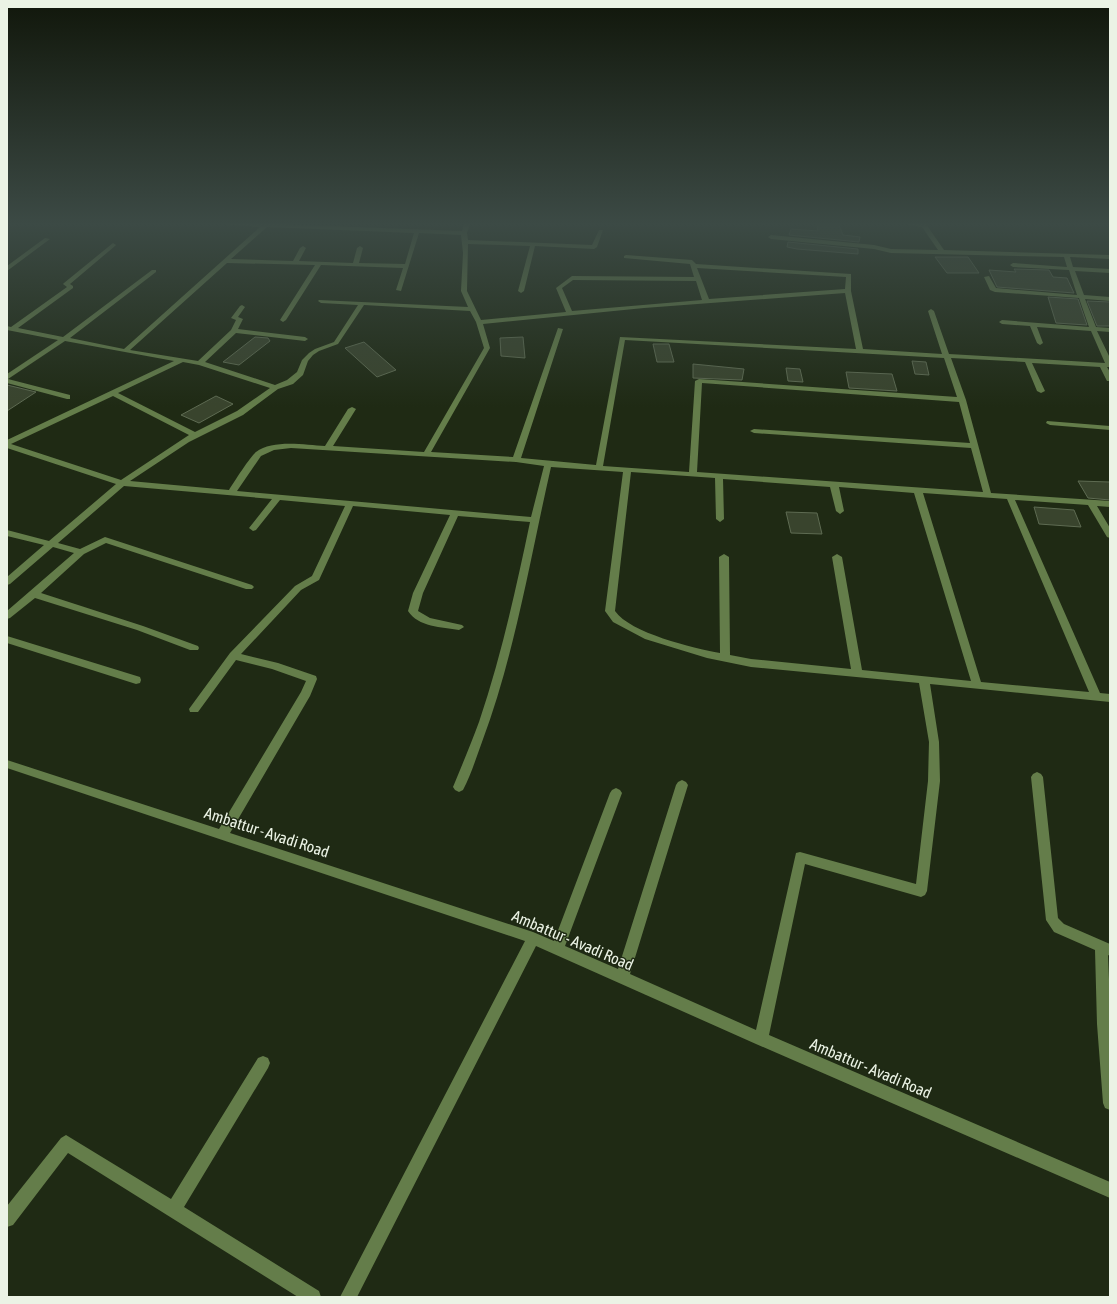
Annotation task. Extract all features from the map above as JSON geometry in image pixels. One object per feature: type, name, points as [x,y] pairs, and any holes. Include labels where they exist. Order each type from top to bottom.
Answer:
[{"type":"street","points":[[10,329],[68,290],[70,286],[68,285]]},
{"type":"street","points":[[7,376],[63,340],[136,285]]},
{"type":"street","points":[[125,351],[201,285]]},
{"type":"street","points":[[283,320],[306,285]]},
{"type":"street","points":[[398,290],[400,285]]},
{"type":"street","points":[[426,455],[487,348],[479,322],[464,291],[464,285]]},
{"type":"street","points":[[521,291],[523,285]]},
{"type":"street","points":[[563,285],[559,288],[570,313]]},
{"type":"street","points":[[699,285],[706,301]]},
{"type":"street","points":[[848,285],[848,291],[860,351]]},
{"type":"street","points":[[990,285],[992,289],[995,290],[1110,299]]},
{"type":"street","points":[[1076,285],[1107,365],[1110,379]]},
{"type":"street","points":[[479,322],[706,301],[848,291]]},
{"type":"street","points":[[321,301],[473,310]]},
{"type":"street","points":[[7,582],[122,483],[186,440],[240,413],[275,387],[290,382],[300,373],[305,360],[311,354],[317,350],[336,344],[362,303]]},
{"type":"street","points":[[200,363],[234,331],[240,319],[234,318],[242,307]]},
{"type":"street","points":[[931,311],[962,400],[988,496]]},
{"type":"street","points":[[1002,322],[1110,330]]},
{"type":"street","points":[[1033,324],[1040,343]]},
{"type":"street","points":[[516,460],[560,328]]},
{"type":"street","points":[[10,329],[63,340],[200,363],[275,387]]},
{"type":"street","points":[[234,331],[305,339]]},
{"type":"street","points":[[599,468],[622,338],[1107,365]]},
{"type":"street","points":[[7,444],[182,360]]},
{"type":"street","points":[[1026,360],[1041,391]]},
{"type":"street","points":[[7,381],[67,397]]},
{"type":"street","points":[[693,474],[699,381],[962,400]]},
{"type":"street","points":[[113,393],[196,436]]},
{"type":"street","points":[[328,448],[352,410]]},
{"type":"street","points":[[1050,423],[1110,428]]},
{"type":"street","points":[[754,431],[974,446]]},
{"type":"street","points":[[7,444],[122,483],[535,520]]},
{"type":"street","points":[[231,493],[258,454],[272,448],[291,446],[516,460],[599,468],[1110,504]]},
{"type":"street","points":[[459,788],[484,720],[504,650],[520,589],[548,464]]},
{"type":"street","points":[[627,470],[610,611],[616,620],[648,637],[725,658],[750,663],[1110,698]]},
{"type":"street","points":[[719,476],[720,519]]},
{"type":"street","points":[[834,485],[840,511]]},
{"type":"street","points":[[918,491],[977,685]]},
{"type":"street","points":[[253,528],[278,497]]},
{"type":"street","points":[[1010,497],[1096,697]]},
{"type":"street","points":[[1091,503],[1110,535]]},
{"type":"street","points":[[194,709],[234,656],[298,588],[316,578],[350,504]]},
{"type":"street","points":[[455,513],[418,593],[413,611],[421,618],[458,627]]},
{"type":"street","points":[[7,533],[81,552]]},
{"type":"street","points":[[7,616],[81,552],[104,540],[249,587]]},
{"type":"street","points":[[724,557],[725,658]]},
{"type":"street","points":[[837,557],[857,673]]},
{"type":"street","points":[[34,594],[140,628],[194,648]]},
{"type":"street","points":[[7,639],[136,680]]},
{"type":"street","points":[[222,835],[306,692],[312,679],[274,666],[234,656]]},
{"type":"street","points":[[761,1039],[800,857],[921,891],[934,781],[934,742],[924,680]]},
{"type":"street","name":"Ambattur - Avadi Road","points":[[7,764],[533,938],[761,1039],[1110,1190]]},
{"type":"street","points":[[1036,777],[1052,920],[1059,928],[1105,949],[1104,1024],[1110,1103]]},
{"type":"street","points":[[622,978],[682,785]]},
{"type":"street","points":[[557,949],[616,794]]},
{"type":"street","points":[[348,1297],[533,938]]},
{"type":"street","points":[[173,1210],[263,1063]]},
{"type":"street","points":[[7,1219],[66,1143],[313,1297]]},
{"type":"building","points":[[996,285],[1070,285],[1074,293],[997,287]]},
{"type":"building","points":[[1048,297],[1078,299],[1087,325],[1056,323]]},
{"type":"building","points":[[1087,301],[1110,302],[1110,326],[1097,326]]},
{"type":"building","points":[[255,337],[268,338],[270,341],[239,365],[223,362]]},
{"type":"building","points":[[523,337],[525,358],[501,356],[500,338]]},
{"type":"building","points":[[364,342],[396,370],[377,377],[345,348]]},
{"type":"building","points":[[653,344],[669,344],[674,362],[657,362]]},
{"type":"building","points":[[912,361],[926,362],[929,375],[915,374]]},
{"type":"building","points":[[693,364],[744,369],[742,380],[693,378]]},
{"type":"building","points":[[786,368],[800,369],[803,382],[788,381]]},
{"type":"building","points":[[846,372],[892,374],[897,391],[849,388]]},
{"type":"building","points":[[7,385],[36,392],[7,411]]},
{"type":"building","points":[[216,396],[233,404],[199,423],[181,415]]},
{"type":"building","points":[[1078,481],[1110,482],[1110,500],[1088,498]]},
{"type":"building","points":[[1034,507],[1074,510],[1081,527],[1039,524]]},
{"type":"building","points":[[786,512],[817,513],[822,534],[791,533]]}]
